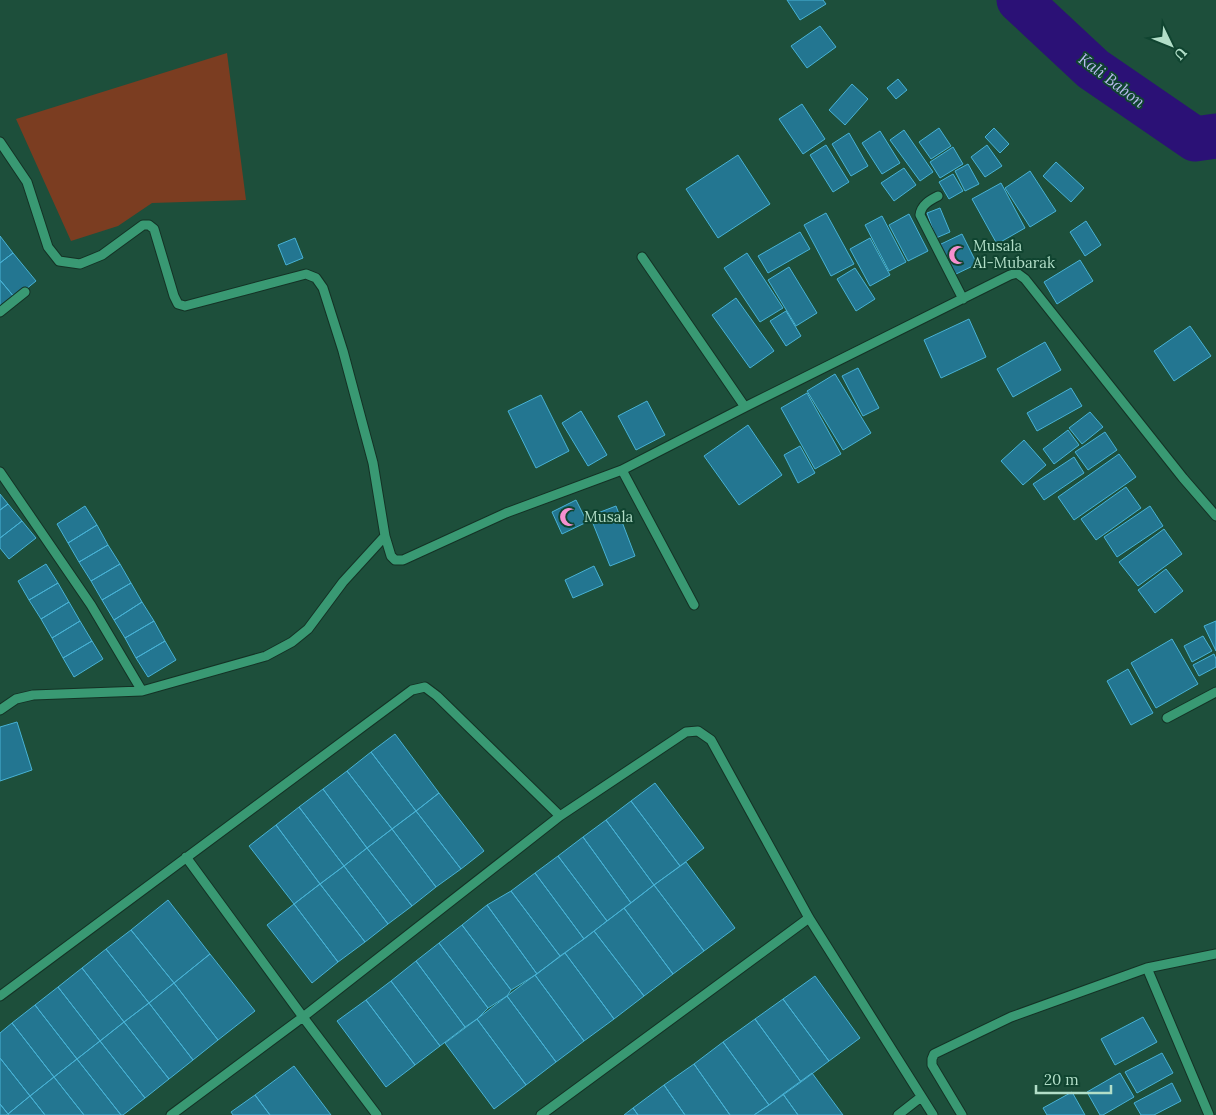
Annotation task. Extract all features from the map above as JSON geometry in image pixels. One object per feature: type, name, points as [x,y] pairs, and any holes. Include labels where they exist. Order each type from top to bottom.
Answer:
[{"type":"street","points":[[0,142],[27,182],[48,247],[59,260],[80,264],[102,255],[143,225],[149,225],[154,229],[178,304],[185,306],[306,274],[316,278],[323,288],[343,350],[373,463],[385,536],[391,556],[395,560],[403,560],[506,513],[622,470],[745,407],[1017,274],[1025,279],[1183,478],[1216,516]]},
{"type":"street","points":[[938,196],[927,202],[920,210],[920,214],[963,299]]},
{"type":"street","points":[[642,258],[745,407]]},
{"type":"street","points":[[0,312],[25,292]]},
{"type":"street","points":[[622,470],[694,604]]},
{"type":"street","points":[[0,472],[92,604],[142,691]]},
{"type":"street","points":[[0,710],[16,699],[33,696],[142,691],[266,656],[292,642],[308,629],[343,582],[385,536]]},
{"type":"street","points":[[0,996],[412,690],[426,687],[438,696],[560,816]]},
{"type":"street","points":[[1167,718],[1216,692]]},
{"type":"street","points":[[171,1115],[303,1017],[560,816],[686,732],[698,731],[711,740],[808,918],[933,1115]]},
{"type":"street","points":[[186,858],[377,1115]]},
{"type":"street","points":[[542,1115],[808,918]]},
{"type":"street","points":[[962,1115],[932,1064],[934,1054],[1011,1017],[1147,968],[1216,954]]},
{"type":"street","points":[[1147,968],[1209,1115]]},
{"type":"street","points":[[898,1115],[921,1097]]},
{"type":"shaded area","points":[[227,53],[246,200],[152,203],[118,226],[71,241],[16,119]]},
{"type":"building","points":[[787,0],[823,0],[826,4],[800,20]]},
{"type":"building","points":[[820,26],[836,47],[807,68],[791,46]]},
{"type":"building","points":[[898,79],[907,90],[896,99],[887,88]]},
{"type":"building","points":[[852,84],[868,99],[845,125],[829,110]]},
{"type":"building","points":[[802,104],[825,139],[803,154],[779,119]]},
{"type":"building","points":[[939,128],[951,146],[931,159],[919,142]]},
{"type":"building","points":[[994,128],[1009,144],[1000,153],[985,137]]},
{"type":"building","points":[[904,130],[933,172],[920,181],[890,140]]},
{"type":"building","points":[[880,131],[900,163],[882,174],[862,143]]},
{"type":"building","points":[[849,133],[868,166],[851,176],[832,144]]},
{"type":"building","points":[[826,145],[849,182],[833,192],[810,155]]},
{"type":"building","points":[[987,145],[1002,166],[985,177],[971,157]]},
{"type":"building","points":[[953,147],[963,164],[940,178],[930,162]]},
{"type":"building","points":[[738,155],[770,204],[718,238],[686,189]]},
{"type":"building","points":[[1056,162],[1084,188],[1071,202],[1043,176]]},
{"type":"building","points":[[968,164],[979,184],[965,191],[955,171]]},
{"type":"building","points":[[904,168],[916,185],[894,201],[881,183]]},
{"type":"building","points":[[1030,171],[1056,211],[1030,227],[1005,188]]},
{"type":"building","points":[[953,174],[963,191],[949,199],[939,182]]},
{"type":"building","points":[[1001,183],[1025,228],[997,244],[972,199]]},
{"type":"building","points":[[940,208],[950,232],[936,238],[927,213]]},
{"type":"building","points":[[826,213],[854,264],[831,276],[804,225]]},
{"type":"building","points":[[909,214],[928,251],[908,261],[889,225]]},
{"type":"building","points":[[882,216],[906,262],[889,271],[865,225]]},
{"type":"building","points":[[1086,221],[1101,245],[1085,256],[1070,232]]},
{"type":"building","points":[[800,232],[810,249],[768,273],[758,256]]},
{"type":"building","name":"Musala Al-Mubarak","points":[[962,234],[977,264],[954,275],[939,245]]},
{"type":"building","points":[[0,236],[13,253],[0,263]]},
{"type":"building","points":[[295,238],[303,258],[286,265],[278,245]]},
{"type":"building","points":[[870,238],[890,275],[870,286],[850,249]]},
{"type":"building","points":[[13,253],[36,281],[15,298],[0,280],[0,263]]},
{"type":"building","points":[[747,253],[783,308],[760,322],[724,268]]},
{"type":"building","points":[[1080,260],[1093,281],[1057,304],[1044,282]]},
{"type":"building","points":[[789,267],[817,313],[796,326],[768,280]]},
{"type":"building","points":[[855,268],[875,299],[856,311],[837,279]]},
{"type":"building","points":[[0,280],[15,298],[0,310]]},
{"type":"building","points":[[736,298],[774,351],[750,368],[712,315]]},
{"type":"building","points":[[786,311],[801,336],[786,346],[770,321]]},
{"type":"building","points":[[969,319],[986,357],[941,378],[924,340]]},
{"type":"building","points":[[1190,326],[1211,356],[1174,381],[1154,351]]},
{"type":"building","points":[[1045,342],[1061,370],[1013,397],[997,369]]},
{"type":"building","points":[[858,368],[879,408],[863,416],[842,376]]},
{"type":"building","points":[[835,374],[871,433],[843,450],[807,391]]},
{"type":"building","points":[[1071,388],[1082,406],[1037,431],[1027,413]]},
{"type":"building","points":[[807,393],[841,454],[815,469],[781,408]]},
{"type":"building","points":[[541,395],[569,451],[536,468],[508,411]]},
{"type":"building","points":[[647,401],[665,435],[636,450],[618,416]]},
{"type":"building","points":[[581,411],[607,455],[588,466],[562,423]]},
{"type":"building","points":[[1090,412],[1103,427],[1082,444],[1069,428]]},
{"type":"building","points":[[748,425],[782,475],[739,505],[704,456]]},
{"type":"building","points":[[1068,430],[1079,445],[1054,464],[1043,449]]},
{"type":"building","points":[[1105,432],[1117,450],[1088,470],[1075,452]]},
{"type":"building","points":[[1024,440],[1046,465],[1023,485],[1001,461]]},
{"type":"building","points":[[800,446],[815,473],[798,483],[784,455]]},
{"type":"building","points":[[1119,454],[1136,477],[1074,520],[1058,497]]},
{"type":"building","points":[[1074,457],[1084,473],[1044,500],[1033,484]]},
{"type":"building","points":[[1126,487],[1141,508],[1096,540],[1081,519]]},
{"type":"building","points":[[0,494],[8,504],[0,510]]},
{"type":"building","name":"Musala","points":[[576,500],[587,522],[562,534],[552,512]]},
{"type":"building","points":[[8,504],[22,521],[0,538],[0,510]]},
{"type":"building","points":[[85,506],[97,525],[68,543],[57,524]]},
{"type":"building","points":[[616,506],[635,556],[610,566],[590,516]]},
{"type":"building","points":[[1150,506],[1163,526],[1117,557],[1104,537]]},
{"type":"building","points":[[22,521],[36,538],[9,559],[0,548],[0,538]]},
{"type":"building","points":[[97,525],[108,545],[79,562],[68,543]]},
{"type":"building","points":[[1164,529],[1182,554],[1138,586],[1119,562]]},
{"type":"building","points":[[108,545],[120,564],[91,581],[79,562]]},
{"type":"building","points":[[46,564],[58,583],[29,600],[18,581]]},
{"type":"building","points":[[120,564],[131,583],[102,600],[91,581]]},
{"type":"building","points":[[594,566],[603,585],[573,598],[565,580]]},
{"type":"building","points":[[1166,569],[1183,591],[1155,613],[1138,590]]},
{"type":"building","points":[[58,583],[69,602],[41,619],[29,600]]},
{"type":"building","points":[[131,583],[142,602],[114,620],[102,600]]},
{"type":"building","points":[[69,602],[80,621],[52,638],[41,619]]},
{"type":"building","points":[[142,602],[154,621],[125,638],[114,620]]},
{"type":"building","points":[[80,621],[92,641],[63,658],[52,638]]},
{"type":"building","points":[[154,621],[165,641],[136,658],[125,638]]},
{"type":"building","points":[[1216,621],[1216,651],[1204,626]]},
{"type":"building","points":[[1203,636],[1212,651],[1192,662],[1184,646]]},
{"type":"building","points":[[1172,639],[1198,684],[1156,708],[1131,663]]},
{"type":"building","points":[[92,641],[103,659],[74,677],[63,658]]},
{"type":"building","points":[[165,641],[176,660],[148,677],[136,658]]},
{"type":"building","points":[[1214,654],[1216,667],[1199,676],[1193,665]]},
{"type":"building","points":[[1128,669],[1153,713],[1131,725],[1107,681]]},
{"type":"building","points":[[17,722],[32,770],[0,781],[0,727]]},
{"type":"building","points":[[395,734],[439,793],[416,811],[371,752]]},
{"type":"building","points":[[371,752],[416,811],[392,829],[347,771]]},
{"type":"building","points":[[347,771],[392,829],[367,848],[323,789]]},
{"type":"building","points":[[655,783],[704,848],[680,866],[631,801]]},
{"type":"building","points":[[323,789],[367,848],[344,866],[299,807]]},
{"type":"building","points":[[439,793],[484,851],[461,869],[416,811]]},
{"type":"building","points":[[631,801],[680,866],[654,885],[606,820]]},
{"type":"building","points":[[299,807],[344,866],[320,884],[276,825]]},
{"type":"building","points":[[416,811],[461,869],[436,887],[392,829]]},
{"type":"building","points":[[606,820],[654,885],[631,903],[583,837]]},
{"type":"building","points":[[276,825],[320,884],[294,904],[249,846]]},
{"type":"building","points":[[392,829],[436,887],[412,906],[367,848]]},
{"type":"building","points":[[583,837],[631,903],[607,921],[558,856]]},
{"type":"building","points":[[367,848],[412,906],[388,924],[344,866]]},
{"type":"building","points":[[558,856],[607,921],[584,939],[535,873]]},
{"type":"building","points":[[686,862],[735,928],[704,951],[654,885]]},
{"type":"building","points":[[344,866],[388,924],[365,942],[320,884]]},
{"type":"building","points":[[535,873],[584,939],[560,956],[511,891]]},
{"type":"building","points":[[320,884],[365,942],[338,962],[294,904]]},
{"type":"building","points":[[654,885],[704,951],[673,974],[624,908]]},
{"type":"building","points":[[511,891],[560,956],[537,974],[487,905]]},
{"type":"building","points":[[168,900],[210,954],[174,983],[131,930]]},
{"type":"building","points":[[294,904],[338,962],[312,983],[267,925]]},
{"type":"building","points":[[487,905],[537,974],[511,990],[462,925]]},
{"type":"building","points":[[624,908],[673,974],[644,996],[594,931]]},
{"type":"building","points":[[462,925],[511,990],[507,996],[488,1008],[439,943]]},
{"type":"building","points":[[131,930],[174,983],[149,1003],[106,949]]},
{"type":"building","points":[[594,931],[644,996],[614,1019],[565,953]]},
{"type":"building","points":[[439,943],[488,1008],[465,1027],[416,961]]},
{"type":"building","points":[[106,949],[149,1003],[124,1022],[82,968]]},
{"type":"building","points":[[565,953],[614,1019],[584,1041],[535,975]]},
{"type":"building","points":[[210,954],[255,1011],[218,1040],[174,983]]},
{"type":"building","points":[[416,961],[465,1027],[440,1046],[391,981]]},
{"type":"building","points":[[82,968],[124,1022],[100,1041],[58,987]]},
{"type":"building","points":[[535,975],[584,1041],[556,1062],[507,996]]},
{"type":"building","points":[[815,976],[860,1038],[829,1061],[783,999]]},
{"type":"building","points":[[391,981],[440,1046],[415,1065],[366,1000]]},
{"type":"building","points":[[174,983],[218,1040],[193,1060],[149,1003]]},
{"type":"building","points":[[58,987],[100,1041],[77,1059],[35,1005]]},
{"type":"building","points":[[507,996],[556,1062],[526,1085],[477,1019]]},
{"type":"building","points":[[783,999],[829,1061],[801,1082],[755,1019]]},
{"type":"building","points":[[366,1000],[415,1065],[386,1087],[337,1021]]},
{"type":"building","points":[[149,1003],[193,1060],[169,1079],[124,1022]]},
{"type":"building","points":[[35,1005],[77,1059],[54,1077],[12,1023]]},
{"type":"building","points":[[1143,1017],[1157,1042],[1115,1065],[1101,1039]]},
{"type":"building","points":[[477,1019],[526,1085],[494,1109],[445,1043]]},
{"type":"building","points":[[755,1019],[801,1082],[769,1105],[723,1042]]},
{"type":"building","points":[[124,1022],[169,1079],[145,1098],[100,1041]]},
{"type":"building","points":[[12,1023],[54,1077],[30,1096],[0,1058],[0,1033]]},
{"type":"building","points":[[100,1041],[145,1098],[123,1115],[121,1115],[77,1059]]},
{"type":"building","points":[[723,1042],[769,1105],[754,1115],[730,1115],[694,1064]]},
{"type":"building","points":[[1162,1053],[1173,1073],[1137,1093],[1125,1072]]},
{"type":"building","points":[[0,1058],[30,1096],[8,1114],[0,1104]]},
{"type":"building","points":[[77,1059],[121,1115],[84,1115],[54,1077]]},
{"type":"building","points":[[694,1064],[730,1115],[685,1115],[664,1085]]},
{"type":"building","points":[[294,1066],[331,1115],[270,1115],[255,1095]]},
{"type":"building","points":[[812,1073],[843,1115],[798,1115],[783,1094]]},
{"type":"building","points":[[1120,1073],[1134,1097],[1100,1115],[1087,1092]]},
{"type":"building","points":[[54,1077],[84,1115],[45,1115],[30,1096]]},
{"type":"building","points":[[1172,1083],[1181,1101],[1154,1115],[1141,1115],[1134,1103]]},
{"type":"building","points":[[664,1085],[685,1115],[638,1115],[633,1108]]},
{"type":"building","points":[[1072,1092],[1085,1115],[1047,1115],[1043,1108]]},
{"type":"building","points":[[783,1094],[798,1115],[754,1115],[769,1105]]},
{"type":"building","points":[[255,1095],[270,1115],[233,1115],[231,1112]]},
{"type":"building","points":[[30,1096],[45,1115],[8,1114]]},
{"type":"building","points":[[0,1104],[8,1114],[0,1115]]},
{"type":"building","points":[[633,1108],[638,1115],[624,1115]]},
{"type":"waterway","name":"Kali Babon","points":[[1019,0],[1093,69],[1195,139],[1216,136]]},
{"type":"place","name":"Musala Al-Mubarak","points":[[958,255]]},
{"type":"place","name":"Musala","points":[[569,517]]}]
